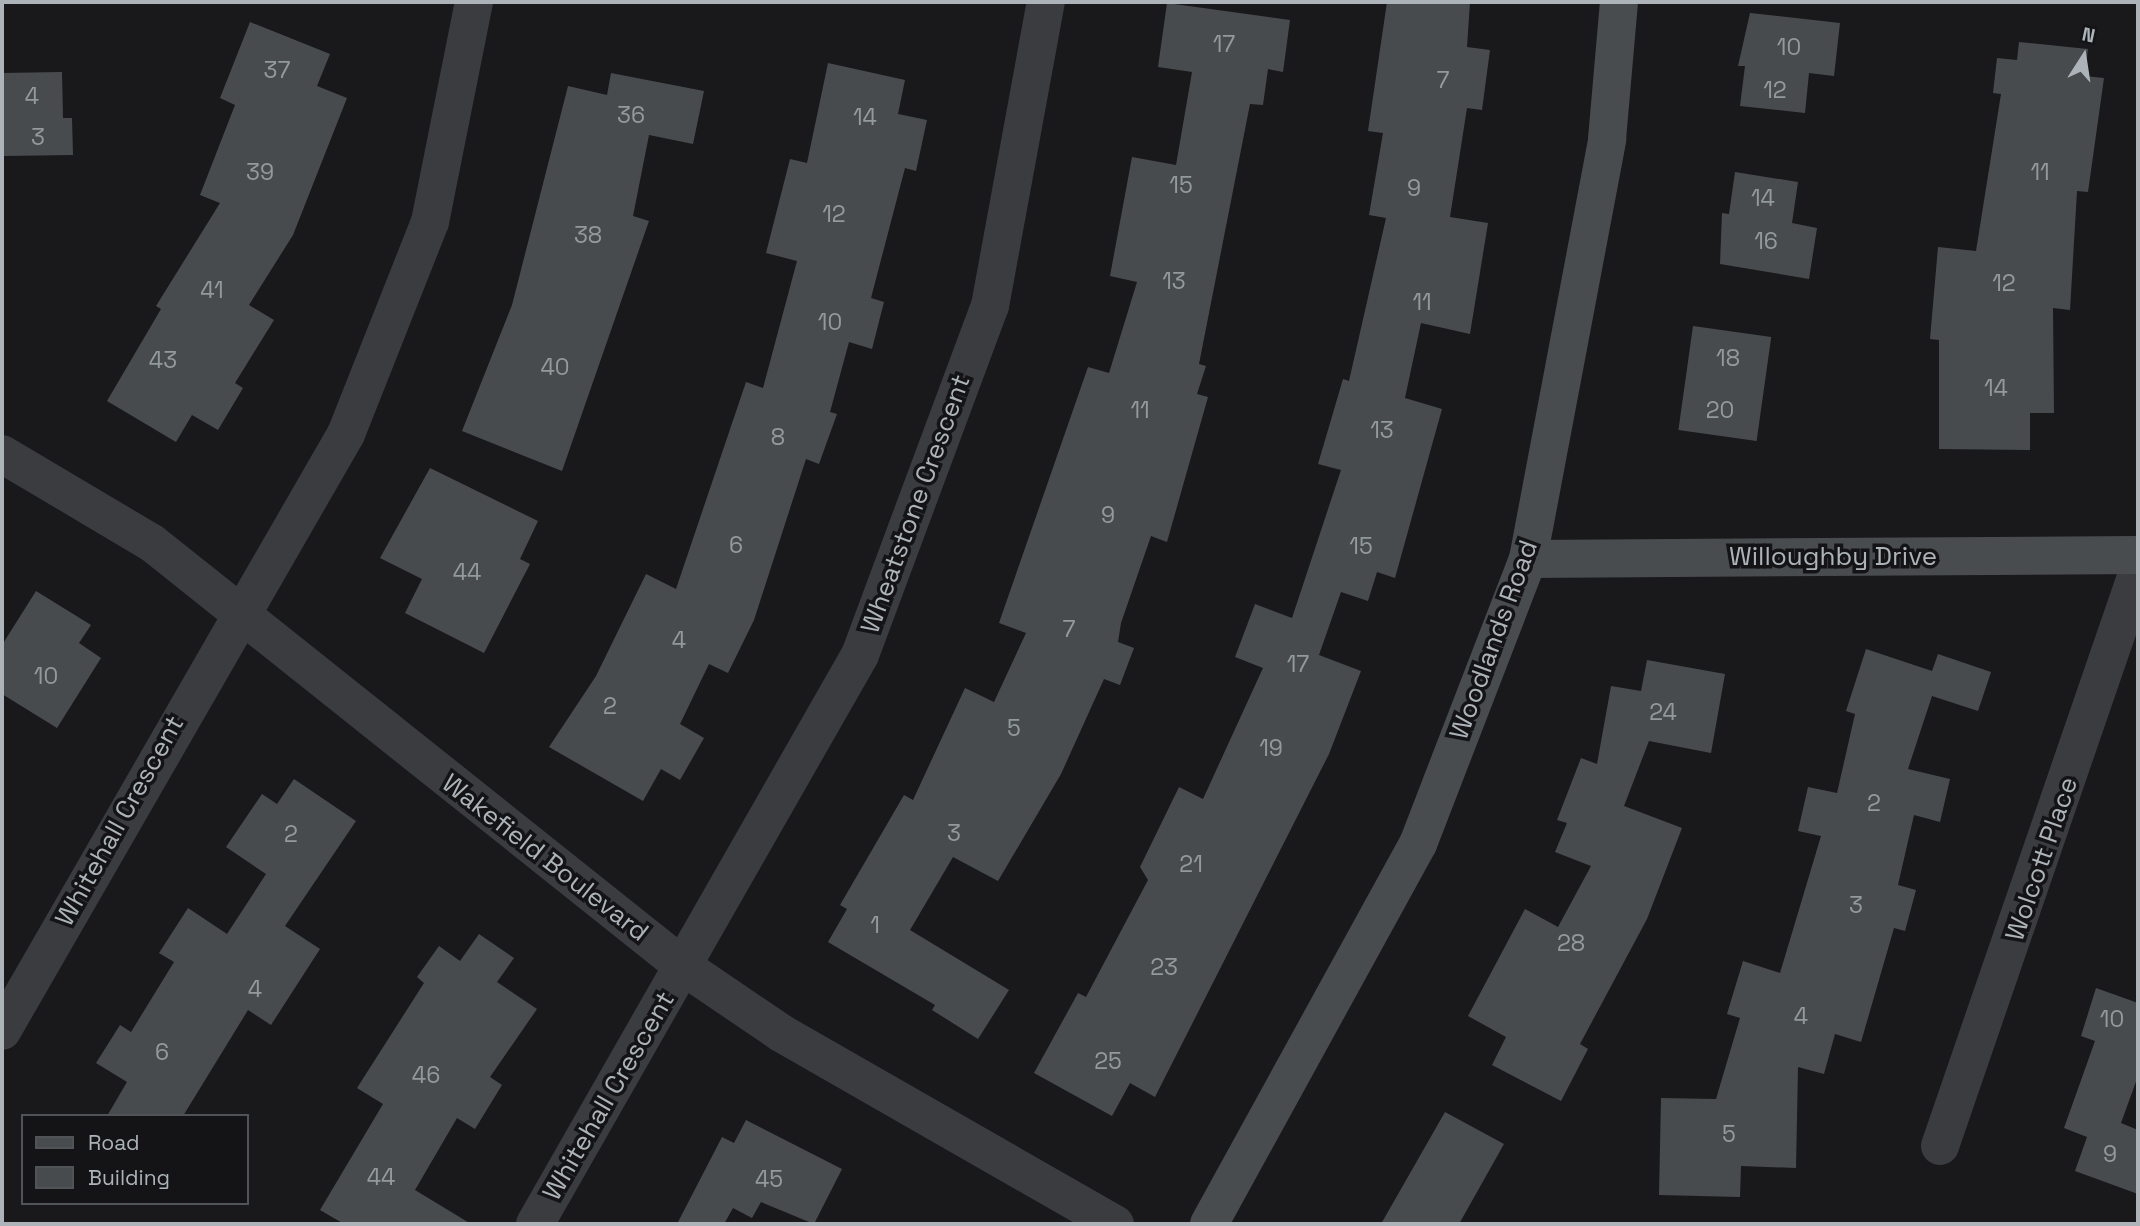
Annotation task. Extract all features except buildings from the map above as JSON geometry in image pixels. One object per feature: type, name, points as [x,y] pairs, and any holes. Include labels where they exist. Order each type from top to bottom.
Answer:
[{"type":"street","points":[[239,612],[345,434],[430,222],[474,2]]},
{"type":"street","name":"Wheatstone Crescent","points":[[684,967],[860,655],[990,306],[1046,2]]},
{"type":"street","name":"Woodlands Road","points":[[1209,1224],[1418,844],[1528,559],[1608,139],[1619,2]]},
{"type":"street","name":"Wakefield Boulevard","points":[[2,454],[152,542],[684,967],[781,1033],[1115,1224]]},
{"type":"street","name":"Willoughby Drive","points":[[1528,559],[2138,555]]},
{"type":"street","name":"Wolcott Place","points":[[1940,1146],[2138,571]]},
{"type":"street","name":"Whitehall Crescent","points":[[2,1031],[239,612]]},
{"type":"street","name":"Whitehall Crescent","points":[[535,1224],[684,967]]}]
